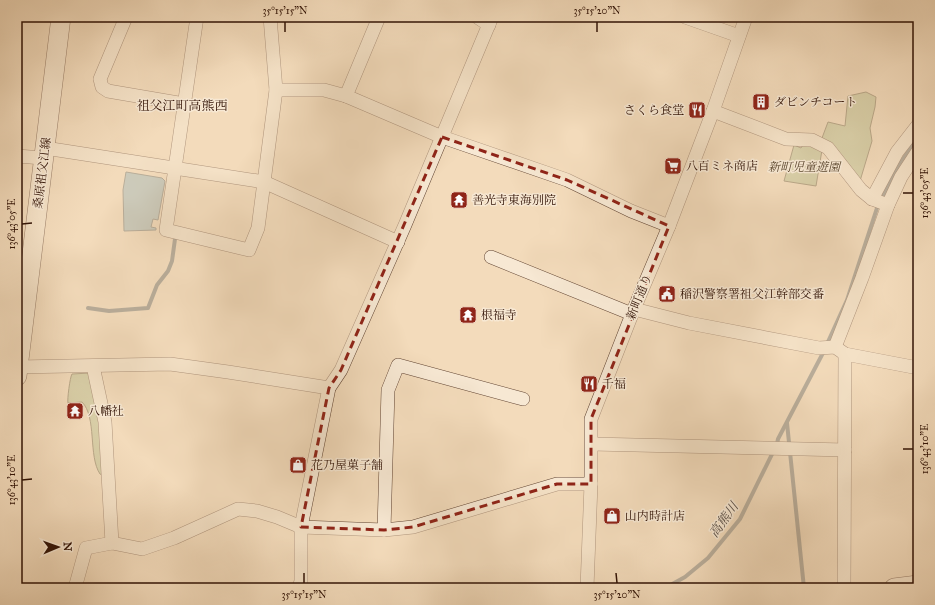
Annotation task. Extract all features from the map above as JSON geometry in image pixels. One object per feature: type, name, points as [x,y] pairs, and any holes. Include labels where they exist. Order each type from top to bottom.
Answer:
[{"type":"main road","name":"桑原祖父江線","points":[[17,372],[61,17]]},
{"type":"main road","points":[[894,588],[918,585]]},
{"type":"street","points":[[126,17],[100,79],[102,87],[108,91],[184,104]]},
{"type":"street","points":[[197,17],[166,230],[249,250],[258,228],[276,90],[270,17]]},
{"type":"street","points":[[346,96],[379,17]]},
{"type":"street","points":[[299,588],[301,581],[301,527],[329,388],[341,370],[398,242],[490,21],[477,17]]},
{"type":"street","points":[[685,17],[739,36]]},
{"type":"street","name":"新町通り","points":[[586,588],[591,484],[591,419],[633,311],[669,226],[713,111],[746,17]]},
{"type":"street","points":[[276,90],[324,90],[346,96],[442,136],[567,180],[632,211],[669,226]]},
{"type":"street","points":[[713,111],[786,139],[812,140],[828,148],[861,190],[872,199],[886,204]]},
{"type":"street","points":[[872,199],[897,152],[918,125]]},
{"type":"street","points":[[844,588],[845,450],[832,349],[862,278],[886,204],[918,151]]},
{"type":"street","points":[[17,156],[44,153],[175,168],[264,182],[398,242]]},
{"type":"street","points":[[492,257],[633,311],[689,323],[832,349],[918,368]]},
{"type":"street","points":[[17,372],[93,366],[170,364],[329,388]]},
{"type":"street","points":[[384,530],[388,390],[398,365],[523,399]]},
{"type":"street","points":[[93,366],[105,422],[112,543]]},
{"type":"street","points":[[592,444],[845,450]]},
{"type":"street","points":[[75,588],[86,548],[112,543],[142,549],[174,538],[238,510],[257,511],[301,527],[384,530],[412,527],[557,484],[591,484]]},
{"type":"highlighted area","points":[[442,137],[567,180],[669,226],[591,419],[591,484],[557,484],[413,527],[384,530],[301,527],[329,388],[341,370]]},
{"type":"green space","points":[[866,92],[876,97],[870,128],[872,141],[860,181],[822,138],[828,122],[845,126],[848,96]]},
{"type":"green space","name":"新町児童遊園","points":[[794,145],[801,148],[803,145],[817,146],[822,150],[816,186],[784,181]]},
{"type":"green space","points":[[90,373],[103,423],[102,475],[96,466],[87,409],[82,402],[68,403],[70,379],[72,374]]},
{"type":"water","points":[[126,172],[162,178],[165,181],[158,220],[153,219],[151,227],[156,228],[156,230],[124,231],[123,190]]},
{"type":"waterway","points":[[827,344],[847,300],[877,208],[896,170],[918,136]]},
{"type":"waterway","points":[[88,308],[109,311],[148,308],[157,285],[168,271],[172,261],[175,239]]},
{"type":"waterway","name":"高熊川","points":[[665,588],[685,577],[708,558],[740,519],[777,444],[778,439],[824,351]]},
{"type":"waterway","points":[[787,423],[804,588]]},
{"type":"place","name":"ダビンチコート","points":[[761,102]]},
{"type":"place","name":"さくら食堂","points":[[697,110]]},
{"type":"place","name":"八百ミネ商店","points":[[673,166]]},
{"type":"place","name":"善光寺東海別院","points":[[459,200]]},
{"type":"place","name":"稲沢警察署祖父江幹部交番","points":[[667,294]]},
{"type":"place","name":"根福寺","points":[[468,315]]},
{"type":"place","name":"千福","points":[[589,384]]},
{"type":"place","name":"八幡社","points":[[75,411]]},
{"type":"place","name":"花乃屋菓子舗","points":[[298,465]]},
{"type":"place","name":"山内時計店","points":[[612,516]]},
{"type":"district","name":"祖父江町高熊西","points":[[182,106]]}]
